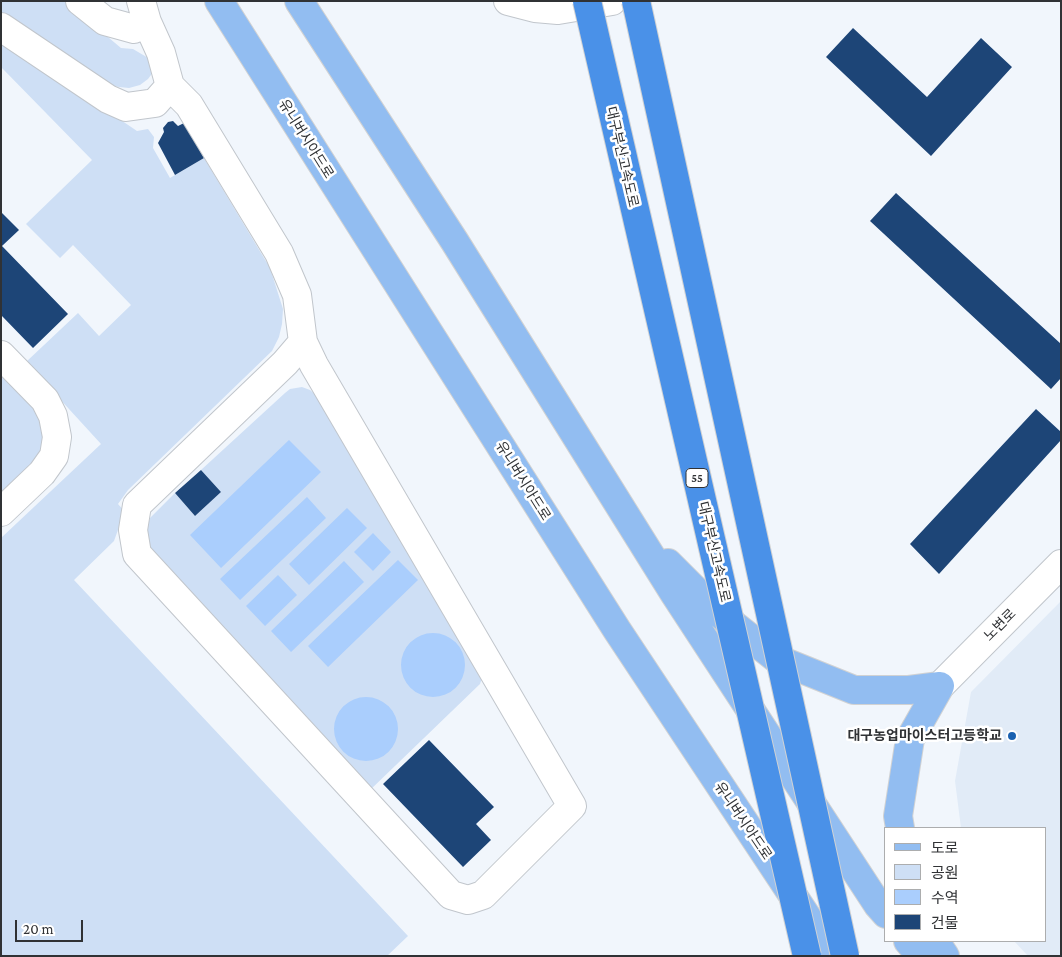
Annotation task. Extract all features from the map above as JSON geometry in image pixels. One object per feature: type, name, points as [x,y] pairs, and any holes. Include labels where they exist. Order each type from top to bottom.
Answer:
[{"type":"highway","name":"대구부산고속도로","points":[[587,1],[807,956]]},
{"type":"highway","points":[[636,1],[845,956]]},
{"type":"main road","name":"유니버시아드로","points":[[219,1],[617,630],[834,956]]},
{"type":"main road","points":[[300,1],[456,242],[684,609],[884,912]]},
{"type":"main road","points":[[634,529],[715,610],[777,659],[854,690],[910,690],[940,686]]},
{"type":"main road","points":[[900,827],[898,816],[910,739],[940,686]]},
{"type":"main road","points":[[909,942],[921,956]]},
{"type":"main road","points":[[936,942],[945,956]]},
{"type":"street","points":[[80,1],[106,21],[134,28],[144,12]]},
{"type":"street","points":[[508,1],[535,8],[558,10],[612,1]]},
{"type":"street","points":[[144,12],[161,53],[170,86],[189,105],[279,253],[297,295],[303,342],[314,365],[572,806],[483,895],[468,900],[451,894],[137,554],[133,530],[137,505],[285,363],[303,342]]},
{"type":"street","points":[[1,27],[108,99],[126,107],[155,102],[170,86]]},
{"type":"street","points":[[1,355],[44,400],[53,416],[57,437],[54,456],[42,473],[1,512]]},
{"type":"street","name":"노변로","points":[[940,686],[1061,564]]},
{"type":"shaded area","name":"대구농업마이스터고등학교","points":[[1061,601],[1061,956],[1028,956],[1015,942],[1047,942],[1047,827],[961,827],[955,781],[971,692]]},
{"type":"green space","points":[[1,1],[67,1],[121,48],[133,49],[155,62],[154,71],[140,85],[129,88],[108,84],[1,12]]},
{"type":"green space","points":[[1,39],[137,131],[148,129],[154,137],[153,148],[170,178],[204,158],[270,268],[283,309],[279,337],[272,351],[128,490],[118,504],[126,513],[114,541],[74,580],[408,936],[387,956],[1,956],[1,538],[101,444],[26,362],[78,313],[99,336],[131,305],[73,245],[60,258],[26,224],[92,160],[1,67]]},
{"type":"green space","points":[[1,371],[35,408],[42,424],[43,442],[39,456],[1,498]]},
{"type":"green space","points":[[302,387],[316,395],[482,678],[480,684],[368,792],[147,546],[146,531],[150,518],[175,493],[195,516],[221,492],[201,470],[285,393],[290,389]]},
{"type":"water","points":[[289,440],[321,472],[221,568],[190,535]]},
{"type":"water","points":[[307,497],[326,518],[240,600],[220,579]]},
{"type":"water","points":[[347,508],[367,528],[309,585],[289,564]]},
{"type":"water","points":[[373,533],[391,552],[373,571],[354,552]]},
{"type":"water","points":[[398,560],[418,580],[328,667],[308,646]]},
{"type":"water","points":[[344,561],[364,582],[291,652],[271,631]]},
{"type":"water","points":[[278,575],[297,595],[265,626],[246,606]]},
{"type":"water","points":[[427,633],[439,633],[456,642],[463,653],[465,665],[463,677],[456,688],[439,697],[427,697],[415,692],[406,683],[401,671],[401,659],[406,647],[415,638]]},
{"type":"water","points":[[360,697],[372,697],[389,706],[396,717],[398,729],[396,741],[389,752],[372,761],[360,761],[348,756],[339,747],[334,735],[334,723],[339,711],[348,702]]},
{"type":"building","points":[[853,28],[927,97],[981,38],[1012,67],[931,156],[826,57]]},
{"type":"building","points":[[173,121],[178,126],[184,123],[204,158],[175,175],[158,143],[164,132],[163,128],[168,122]]},
{"type":"building","points":[[896,193],[1061,344],[1061,378],[1051,389],[870,221]]},
{"type":"building","points":[[1,212],[19,230],[2,246],[68,314],[33,348],[1,315]]},
{"type":"building","points":[[1036,409],[1061,432],[1061,440],[939,574],[910,544]]},
{"type":"building","points":[[201,470],[221,492],[195,516],[175,493]]},
{"type":"building","points":[[429,740],[494,807],[476,824],[491,840],[463,867],[383,784]]},
{"type":"place","name":"대구농업마이스터고등학교","points":[[1012,736]]}]
